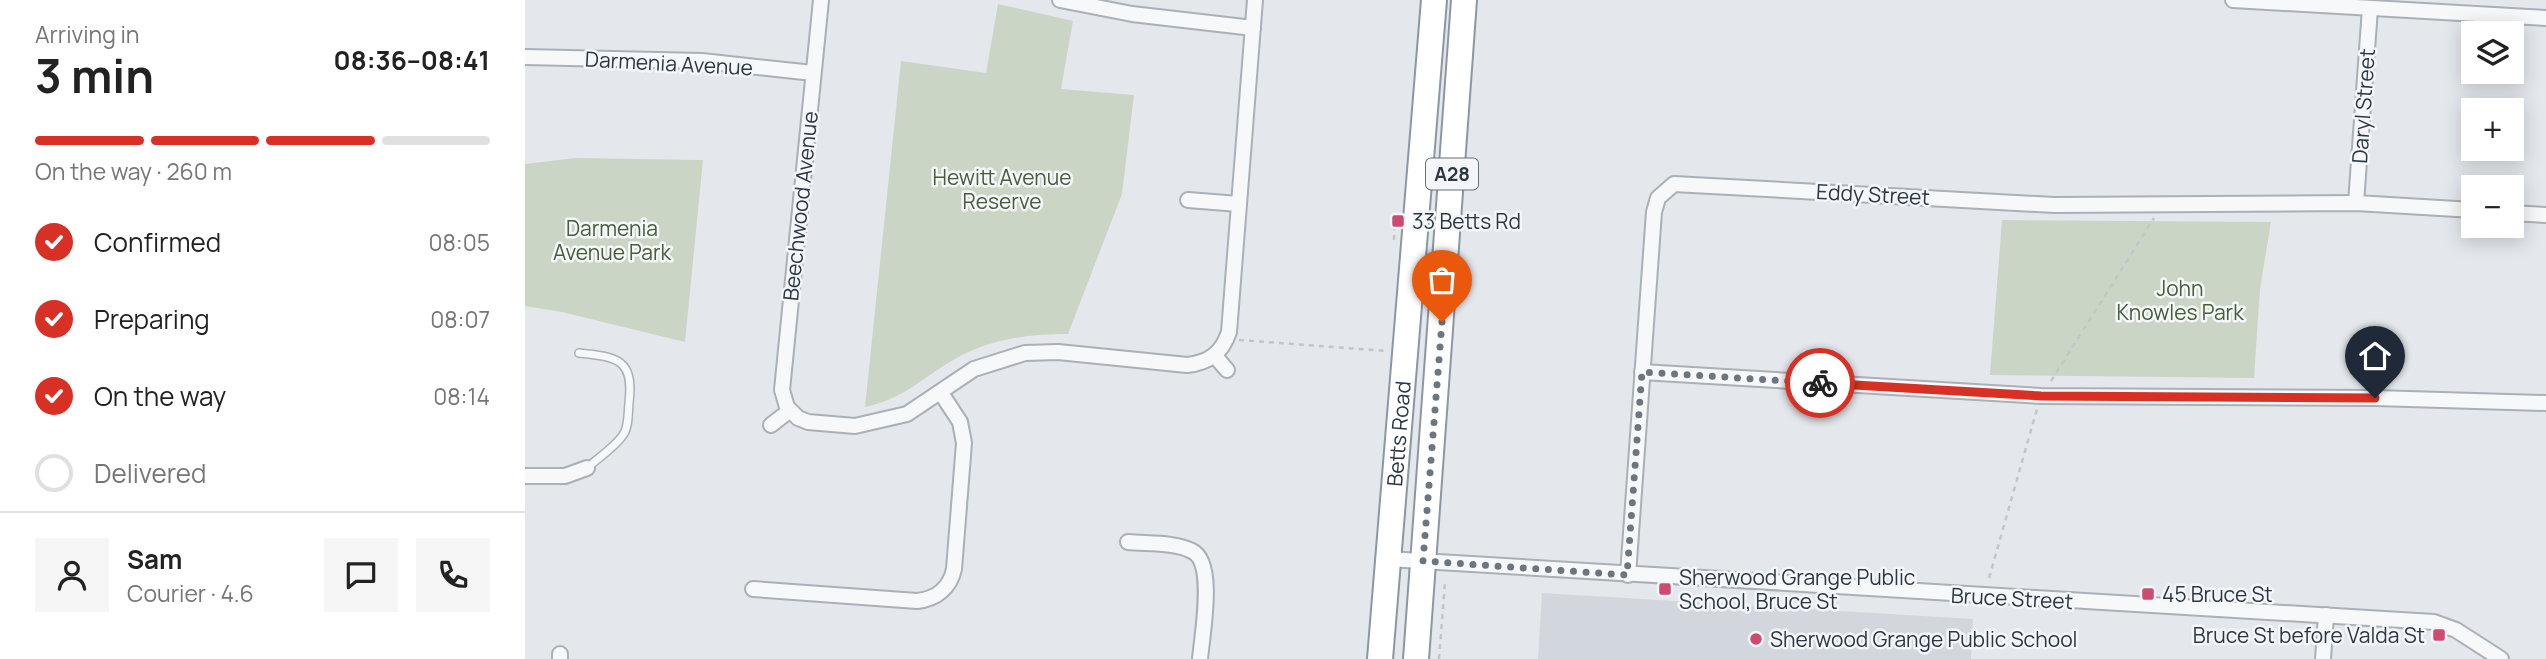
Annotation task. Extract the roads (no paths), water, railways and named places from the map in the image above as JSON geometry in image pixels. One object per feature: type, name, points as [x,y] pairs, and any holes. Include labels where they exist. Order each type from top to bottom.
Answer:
[{"type":"highway","name":"Betts Road","points":[[1380,659],[1434,0]]},
{"type":"highway","name":"Betts Road","points":[[1416,659],[1464,0]]},
{"type":"street","name":"Beechwood Avenue","points":[[789,411],[781,384],[821,0]]},
{"type":"street","points":[[1060,0],[1132,14],[1253,28]]},
{"type":"street","points":[[771,425],[789,411],[809,422],[868,425],[907,414],[974,369],[1025,353],[1058,352],[1187,365],[1215,356],[1227,339],[1255,0]]},
{"type":"street","points":[[2233,0],[2546,18]]},
{"type":"street","name":"Daryl Street","points":[[2356,203],[2370,8]]},
{"type":"street","name":"Darmenia Avenue","points":[[525,57],[702,61],[813,73]]},
{"type":"street","name":"Eddy Street","points":[[1627,575],[1655,204],[1663,191],[1674,184],[2054,205],[2356,203],[2461,209]]},
{"type":"street","points":[[1188,200],[1239,204]]},
{"type":"street","points":[[2524,214],[2546,215]]},
{"type":"street","points":[[1215,356],[1227,370]]},
{"type":"street","points":[[1642,372],[2041,396],[2375,398],[2546,403]]},
{"type":"street","points":[[753,589],[917,601],[941,592],[954,569],[964,449],[960,422],[941,393]]},
{"type":"street","points":[[525,476],[565,476],[587,468]]},
{"type":"street","points":[[1128,542],[1185,548],[1205,554],[1200,659]]},
{"type":"street","name":"Bruce Street","points":[[1388,559],[2434,622],[2456,630],[2501,659]]},
{"type":"street","points":[[941,592],[951,604]]},
{"type":"street","points":[[2323,659],[2326,615]]},
{"type":"lane","points":[[579,353],[606,356],[620,362],[629,371],[632,381],[625,432],[587,468]]},
{"type":"place","name":"33 Betts Rd","points":[[1398,221]]},
{"type":"place","name":"Sherwood Grange Public School, Bruce St","points":[[1665,589]]},
{"type":"place","name":"45 Bruce St","points":[[2148,594]]},
{"type":"place","name":"Bruce St before Valda St","points":[[2439,635]]},
{"type":"place","name":"Sherwood Grange Public School","points":[[1756,639]]},
{"type":"park label","name":"Hewitt Avenue Reserve","points":[[1002,189]]},
{"type":"park label","name":"Darmenia Avenue Park","points":[[612,240]]},
{"type":"park label","name":"John Knowles Park","points":[[2180,300]]}]
